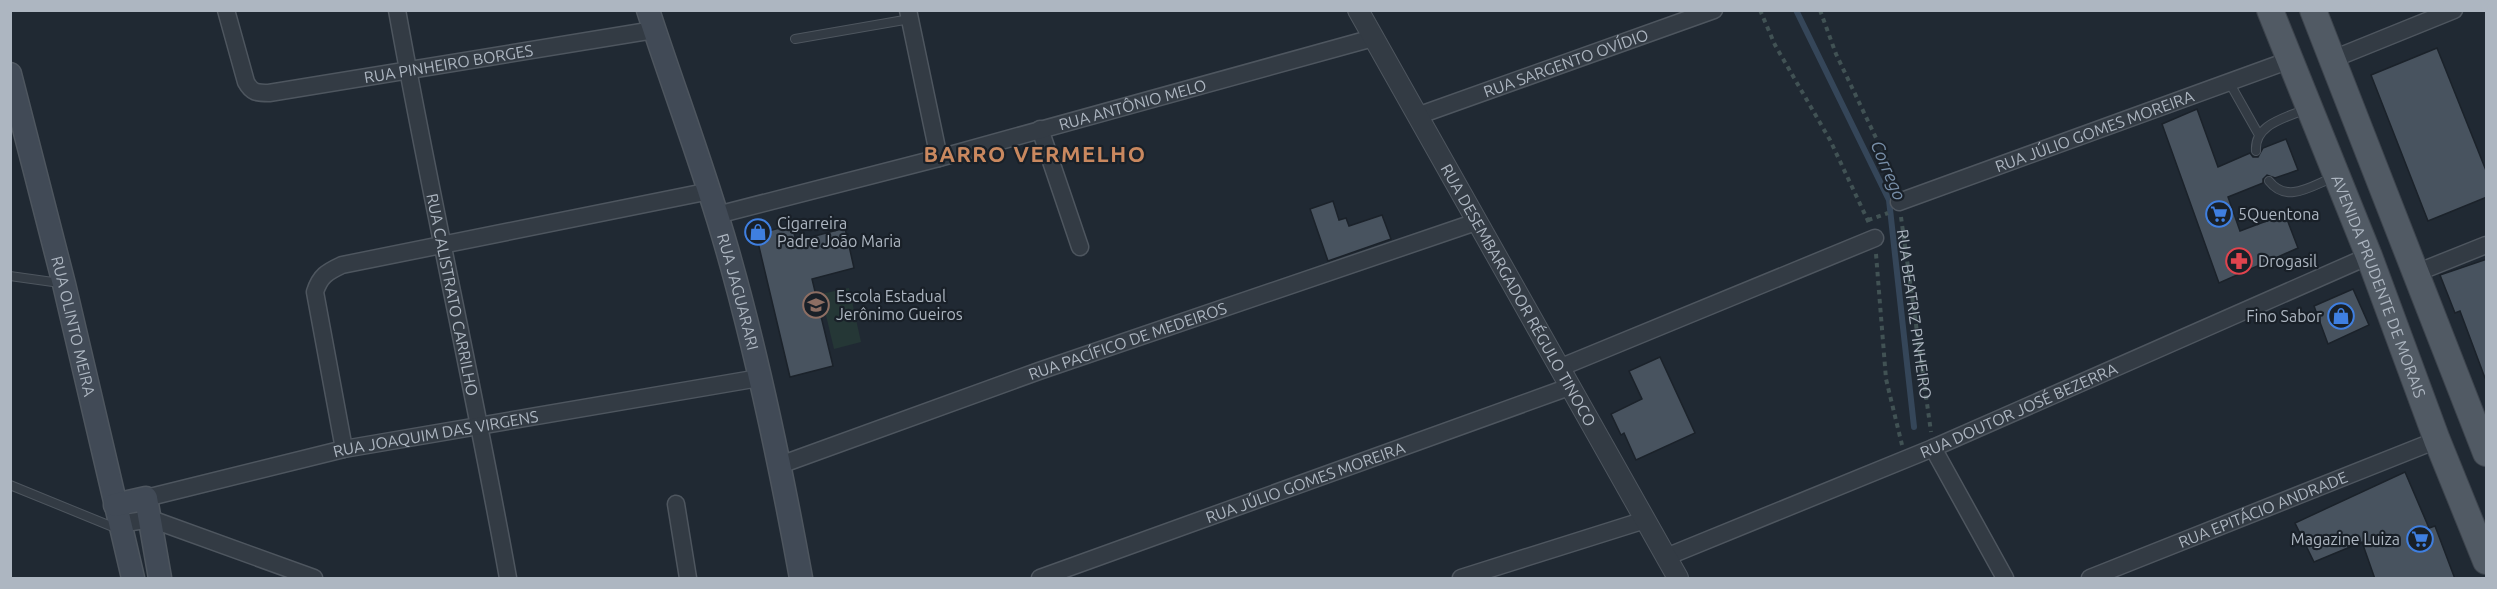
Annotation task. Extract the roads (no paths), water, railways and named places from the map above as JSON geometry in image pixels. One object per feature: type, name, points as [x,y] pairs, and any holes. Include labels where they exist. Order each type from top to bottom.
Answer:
[{"type":"main road","name":"AVENIDA PRUDENTE DE MORAIS","points":[[2270,10],[2369,256],[2436,440],[2487,561]]},
{"type":"main road","points":[[2313,10],[2487,453]]},
{"type":"main road","name":"RUA JAGUARARI","points":[[651,20],[717,214],[780,465],[801,579]]},
{"type":"main road","name":"RUA OLINTO MEIRA","points":[[11,78],[64,284],[133,579]]},
{"type":"main road","points":[[149,508],[160,579]]},
{"type":"main road","name":"RUA JOAQUIM DAS VIRGENS","points":[[119,520],[149,508]]},
{"type":"street","name":"RUA PINHEIRO BORGES","points":[[226,10],[246,82],[250,90],[257,93],[408,72],[651,20]]},
{"type":"street","name":"RUA CALISTRATO CARRILHO","points":[[397,10],[442,244],[481,425],[508,579]]},
{"type":"street","name":"RUA DESEMBARGADOR RÉGULO TINOCO","points":[[1358,10],[1678,579]]},
{"type":"street","name":"RUA SARGENTO OVÍDIO","points":[[1417,116],[1714,10]]},
{"type":"street","points":[[2333,59],[2454,10]]},
{"type":"street","points":[[909,15],[939,158]]},
{"type":"street","name":"RUA ANTÔNIO MELO","points":[[717,214],[939,158],[1373,38]]},
{"type":"street","name":"RUA JÚLIO GOMES MOREIRA","points":[[1899,206],[2290,60]]},
{"type":"street","points":[[1040,129],[1080,248]]},
{"type":"street","points":[[344,449],[315,292],[319,279],[324,273],[342,265],[710,190]]},
{"type":"street","name":"RUA PACÍFICO DE MEDEIROS","points":[[780,465],[1039,371],[1476,222]]},
{"type":"street","points":[[1559,368],[1875,238]]},
{"type":"street","points":[[2416,273],[2487,245]]},
{"type":"street","name":"RUA DOUTOR JOSÉ BEZERRA","points":[[1666,557],[1933,447],[2369,256]]},
{"type":"street","name":"RUA JOAQUIM DAS VIRGENS","points":[[149,508],[344,449],[759,378]]},
{"type":"street","name":"RUA JÚLIO GOMES MOREIRA","points":[[1040,579],[1569,387]]},
{"type":"street","name":"RUA EPITÁCIO ANDRADE","points":[[2090,579],[2436,440]]},
{"type":"street","points":[[1933,447],[2005,579]]},
{"type":"street","points":[[676,504],[688,579]]},
{"type":"street","points":[[149,508],[314,579]]},
{"type":"street","points":[[1461,579],[1645,520]]},
{"type":"lane","points":[[795,39],[909,15]]},
{"type":"lane","points":[[2229,82],[2259,135]]},
{"type":"lane","points":[[2256,151],[2256,142],[2266,126],[2309,108]]},
{"type":"lane","points":[[2269,181],[2280,192],[2289,194],[2337,176]]},
{"type":"lane","points":[[10,276],[64,284]]},
{"type":"lane","points":[[10,485],[119,520]]},
{"type":"waterway","name":"Corrego","points":[[1796,10],[1889,200],[1914,427]]},
{"type":"place","name":"5Quentona","points":[[2219,214]]},
{"type":"place","name":"Cigarreira Padre João Maria","points":[[758,232]]},
{"type":"place","name":"Drogasil","points":[[2239,261]]},
{"type":"place","name":"Escola Estadual Jerônimo Gueiros","points":[[816,305]]},
{"type":"place","name":"Fino Sabor","points":[[2341,316]]},
{"type":"place","name":"Magazine Luiza","points":[[2420,539]]},
{"type":"district","name":"BARRO VERMELHO","points":[[1035,153]]}]
